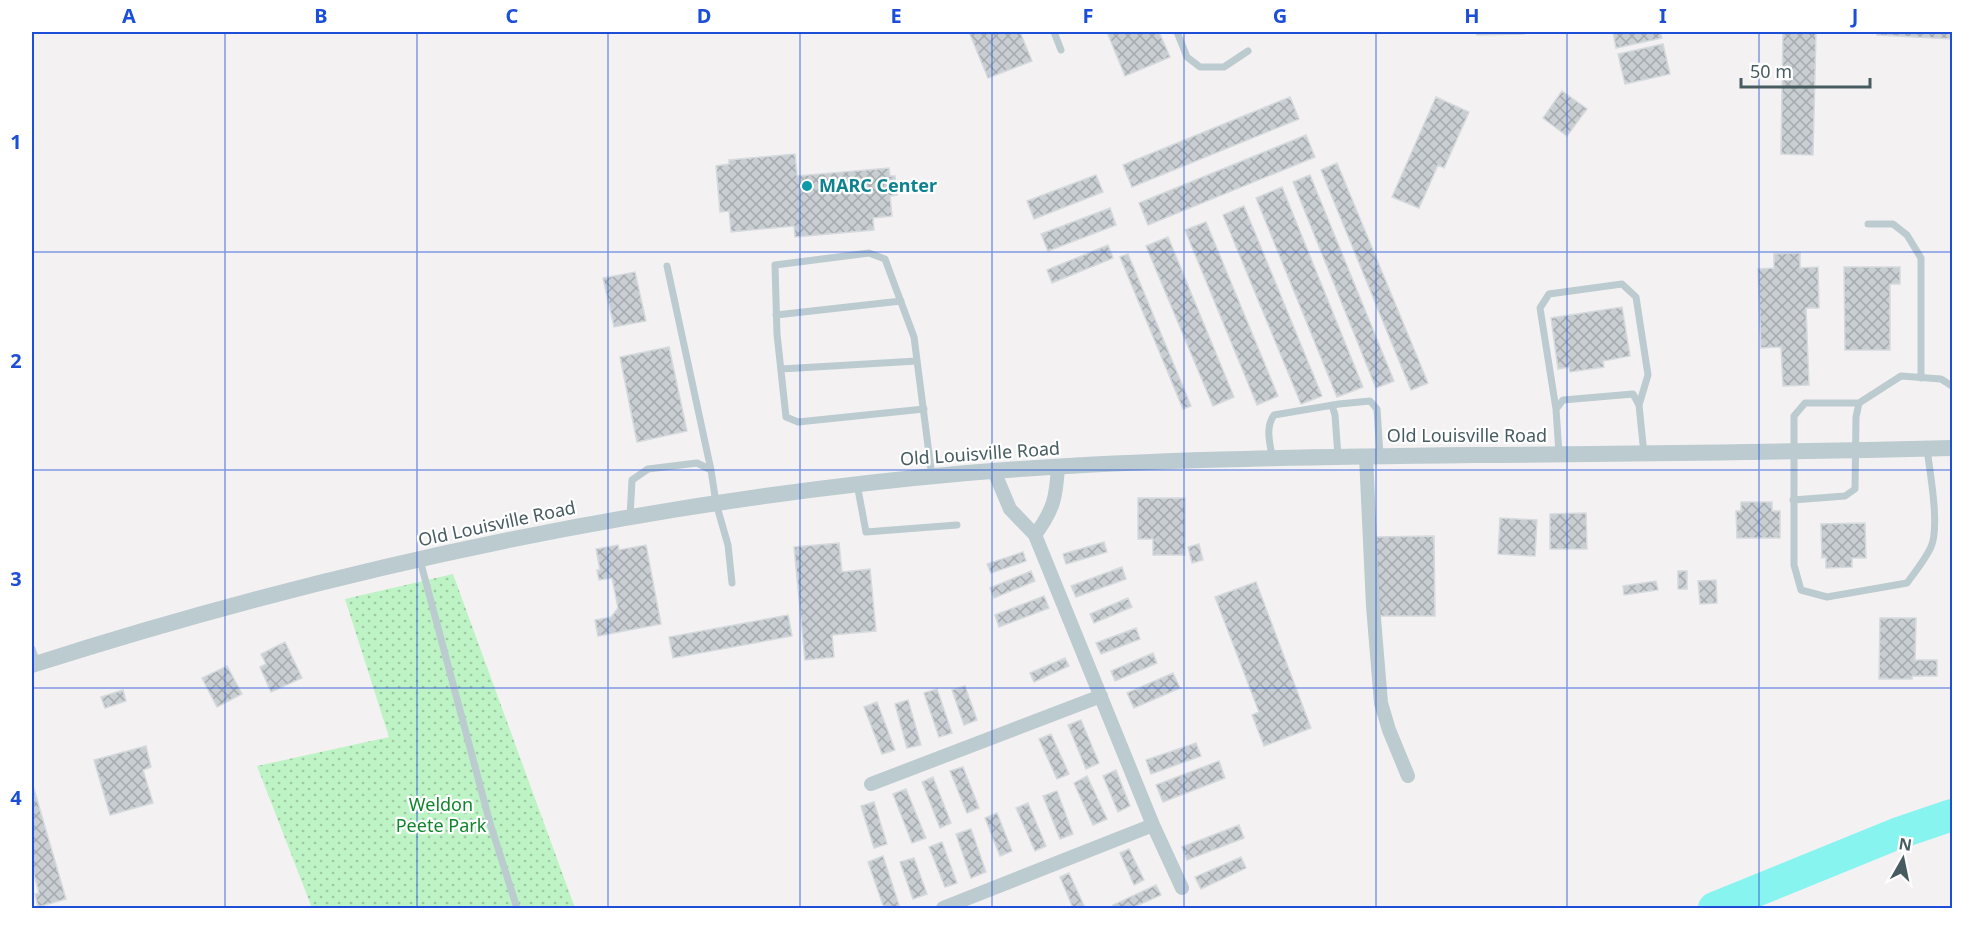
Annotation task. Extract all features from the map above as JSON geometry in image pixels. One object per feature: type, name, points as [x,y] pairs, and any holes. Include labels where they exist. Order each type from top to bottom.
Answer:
[{"type":"street","name":"Old Louisville Road","points":[[33,659],[287,591],[499,542],[716,503],[857,484],[994,471],[1182,459],[1953,448]]},
{"type":"street","points":[[1373,456],[1373,606],[1381,703],[1389,730],[1408,776]]},
{"type":"street","points":[[1035,535],[1049,516],[1056,495],[1058,467]]},
{"type":"street","points":[[994,471],[1010,509],[1035,535],[1153,825],[1182,888]]},
{"type":"street","points":[[871,784],[1101,696]]},
{"type":"street","points":[[943,909],[1153,825]]},
{"type":"lane","points":[[1054,32],[1061,50]]},
{"type":"lane","points":[[1177,32],[1186,57],[1200,67],[1224,67],[1248,51]]},
{"type":"lane","points":[[1868,224],[1893,224],[1906,236],[1921,258],[1921,378]]},
{"type":"lane","points":[[924,409],[798,422],[786,417],[776,315],[775,265],[869,253],[885,259],[914,338],[924,409],[932,477]]},
{"type":"lane","points":[[666,266],[711,470],[716,503],[728,545],[732,583]]},
{"type":"lane","points":[[1559,454],[1556,409],[1540,308],[1549,294],[1623,284],[1636,297],[1648,375],[1639,405],[1644,454]]},
{"type":"lane","points":[[776,315],[901,301]]},
{"type":"lane","points":[[781,369],[917,361]]},
{"type":"lane","points":[[1927,449],[1934,536],[1931,547],[1907,583],[1827,597],[1800,590],[1794,565],[1794,416],[1805,403],[1859,403],[1901,376],[1941,379],[1953,386]]},
{"type":"lane","points":[[1556,409],[1563,400],[1633,394],[1639,405]]},
{"type":"lane","points":[[1272,457],[1269,422],[1274,415],[1370,401],[1377,409],[1373,456]]},
{"type":"lane","points":[[1793,500],[1845,496],[1855,489],[1855,450],[1859,403]]},
{"type":"lane","points":[[1332,405],[1335,415],[1338,456]]},
{"type":"lane","points":[[630,517],[632,480],[648,470],[697,463],[711,470]]},
{"type":"lane","points":[[857,484],[866,532],[957,525]]},
{"type":"lane","points":[[420,560],[490,823],[517,909]]},
{"type":"green space","name":"Weldon Peete Park","points":[[453,574],[575,908],[312,908],[257,766],[389,737],[345,599]]},
{"type":"building","points":[[969,32],[1020,32],[1032,61],[988,78]]},
{"type":"building","points":[[1107,32],[1159,32],[1170,57],[1125,76]]},
{"type":"building","points":[[1477,32],[1524,32],[1524,34],[1477,35]]},
{"type":"building","points":[[1613,32],[1660,32],[1662,38],[1616,48]]},
{"type":"building","points":[[1783,32],[1816,32],[1813,155],[1781,154]]},
{"type":"building","points":[[1877,32],[1952,32],[1952,39],[1877,35]]},
{"type":"building","points":[[1663,44],[1670,74],[1625,84],[1618,54]]},
{"type":"building","points":[[1562,91],[1587,109],[1567,136],[1543,118]]},
{"type":"building","points":[[1290,97],[1299,119],[1132,187],[1123,165]]},
{"type":"building","points":[[1436,97],[1469,112],[1444,168],[1438,165],[1419,208],[1392,197]]},
{"type":"building","points":[[1306,135],[1315,157],[1148,225],[1139,203]]},
{"type":"building","name":"MARC Center","points":[[795,154],[797,176],[889,168],[890,176],[895,176],[897,195],[890,196],[892,216],[873,218],[874,230],[795,237],[794,226],[731,232],[729,211],[720,212],[716,166],[729,164],[729,160]]},
{"type":"building","points":[[1337,163],[1428,383],[1411,390],[1321,170]]},
{"type":"building","points":[[1096,175],[1103,192],[1034,219],[1027,201]]},
{"type":"building","points":[[1310,175],[1394,381],[1376,388],[1293,182]]},
{"type":"building","points":[[1282,187],[1363,387],[1337,397],[1256,198]]},
{"type":"building","points":[[1244,206],[1322,396],[1301,404],[1223,215]]},
{"type":"building","points":[[1110,208],[1116,225],[1048,251],[1041,234]]},
{"type":"building","points":[[1206,222],[1278,396],[1257,405],[1185,230]]},
{"type":"building","points":[[1168,237],[1234,397],[1213,406],[1146,246]]},
{"type":"building","points":[[1108,245],[1113,258],[1052,283],[1047,270]]},
{"type":"building","points":[[1800,253],[1800,268],[1818,267],[1819,308],[1806,308],[1809,385],[1783,386],[1781,347],[1761,348],[1758,269],[1774,268],[1774,254]]},
{"type":"building","points":[[1128,254],[1191,406],[1183,409],[1120,257]]},
{"type":"building","points":[[1844,267],[1900,267],[1900,284],[1890,284],[1890,350],[1845,350]]},
{"type":"building","points":[[635,272],[646,321],[614,327],[603,278]]},
{"type":"building","points":[[1622,307],[1630,356],[1603,361],[1604,367],[1570,372],[1569,367],[1558,369],[1551,318]]},
{"type":"building","points":[[669,347],[687,431],[637,442],[620,357]]},
{"type":"building","points":[[1138,498],[1185,498],[1185,555],[1153,555],[1153,539],[1138,539]]},
{"type":"building","points":[[1741,502],[1772,502],[1772,511],[1780,511],[1780,538],[1737,538],[1736,511],[1741,511]]},
{"type":"building","points":[[1586,513],[1587,549],[1550,549],[1550,514]]},
{"type":"building","points":[[1500,518],[1537,520],[1535,556],[1498,554]]},
{"type":"building","points":[[1865,523],[1866,558],[1852,558],[1852,567],[1826,568],[1826,557],[1822,558],[1821,524]]},
{"type":"building","points":[[1434,536],[1435,616],[1377,616],[1376,537]]},
{"type":"building","points":[[1104,542],[1107,552],[1066,564],[1063,554]]},
{"type":"building","points":[[839,543],[842,572],[870,569],[876,631],[832,635],[834,657],[805,660],[794,547]]},
{"type":"building","points":[[1199,544],[1203,560],[1192,563],[1188,547]]},
{"type":"building","points":[[618,545],[619,550],[646,545],[661,624],[598,636],[595,620],[611,617],[618,608],[612,578],[599,580],[597,570],[600,570],[596,549]]},
{"type":"building","points":[[1023,552],[1026,561],[991,573],[987,564]]},
{"type":"building","points":[[1122,567],[1126,579],[1076,597],[1071,586]]},
{"type":"building","points":[[1031,571],[1035,581],[994,598],[990,588]]},
{"type":"building","points":[[1678,571],[1687,571],[1687,589],[1678,589]]},
{"type":"building","points":[[1716,580],[1717,603],[1700,604],[1698,581]]},
{"type":"building","points":[[1656,581],[1658,590],[1624,595],[1623,586]]},
{"type":"building","points":[[1256,582],[1311,728],[1264,746],[1252,715],[1259,712],[1215,597]]},
{"type":"building","points":[[1044,596],[1049,608],[999,627],[995,615]]},
{"type":"building","points":[[1128,598],[1132,607],[1094,623],[1090,614]]},
{"type":"building","points":[[788,615],[792,636],[673,658],[669,637]]},
{"type":"building","points":[[1880,618],[1916,618],[1915,660],[1937,660],[1937,676],[1879,679]]},
{"type":"building","points":[[1136,628],[1140,639],[1101,654],[1096,643]]},
{"type":"building","points":[[285,642],[302,678],[271,692],[260,667],[266,664],[261,654]]},
{"type":"building","points":[[1153,653],[1157,663],[1115,681],[1111,671]]},
{"type":"building","points":[[1065,658],[1069,666],[1034,682],[1030,673]]},
{"type":"building","points":[[227,666],[242,694],[217,707],[202,678]]},
{"type":"building","points":[[1173,673],[1180,688],[1134,708],[1127,693]]},
{"type":"building","points":[[965,686],[977,720],[964,725],[952,690]]},
{"type":"building","points":[[937,689],[952,733],[939,737],[924,693]]},
{"type":"building","points":[[123,690],[126,701],[105,708],[101,697]]},
{"type":"building","points":[[908,700],[921,745],[907,748],[895,704]]},
{"type":"building","points":[[877,702],[895,750],[882,754],[864,707]]},
{"type":"building","points":[[1081,720],[1099,763],[1086,769],[1068,725]]},
{"type":"building","points":[[1051,734],[1069,774],[1057,779],[1039,739]]},
{"type":"building","points":[[1196,743],[1201,756],[1151,774],[1146,760]]},
{"type":"building","points":[[146,746],[151,767],[143,770],[153,803],[110,815],[94,760]]},
{"type":"building","points":[[1219,761],[1225,778],[1163,802],[1156,785]]},
{"type":"building","points":[[963,767],[979,808],[967,813],[950,771]]},
{"type":"building","points":[[1116,770],[1130,806],[1118,812],[1103,776]]},
{"type":"building","points":[[1087,776],[1107,819],[1093,825],[1074,783]]},
{"type":"building","points":[[933,777],[951,823],[940,828],[922,782]]},
{"type":"building","points":[[32,782],[66,899],[38,907],[35,894],[39,893],[32,867]]},
{"type":"building","points":[[906,789],[926,838],[912,843],[893,794]]},
{"type":"building","points":[[1057,791],[1073,834],[1060,839],[1043,796]]},
{"type":"building","points":[[874,802],[887,844],[874,848],[861,806]]},
{"type":"building","points":[[1028,803],[1046,846],[1035,851],[1016,808]]},
{"type":"building","points":[[997,813],[1012,851],[1000,856],[985,818]]},
{"type":"building","points":[[1239,825],[1244,838],[1187,860],[1182,847]]},
{"type":"building","points":[[971,829],[986,872],[971,878],[956,834]]},
{"type":"building","points":[[942,842],[957,883],[945,887],[929,847]]},
{"type":"building","points":[[1129,849],[1144,880],[1134,885],[1120,853]]},
{"type":"building","points":[[883,856],[900,908],[884,908],[868,862]]},
{"type":"building","points":[[1241,857],[1246,868],[1201,889],[1195,877]]},
{"type":"building","points":[[914,858],[927,894],[913,899],[900,862]]},
{"type":"building","points":[[1069,873],[1085,908],[1073,908],[1060,877]]},
{"type":"building","points":[[1156,885],[1161,895],[1132,908],[1115,908],[1113,905]]},
{"type":"waterway","points":[[1714,908],[1896,834],[1952,815]]},
{"type":"place","name":"MARC Center","points":[[807,186]]}]
